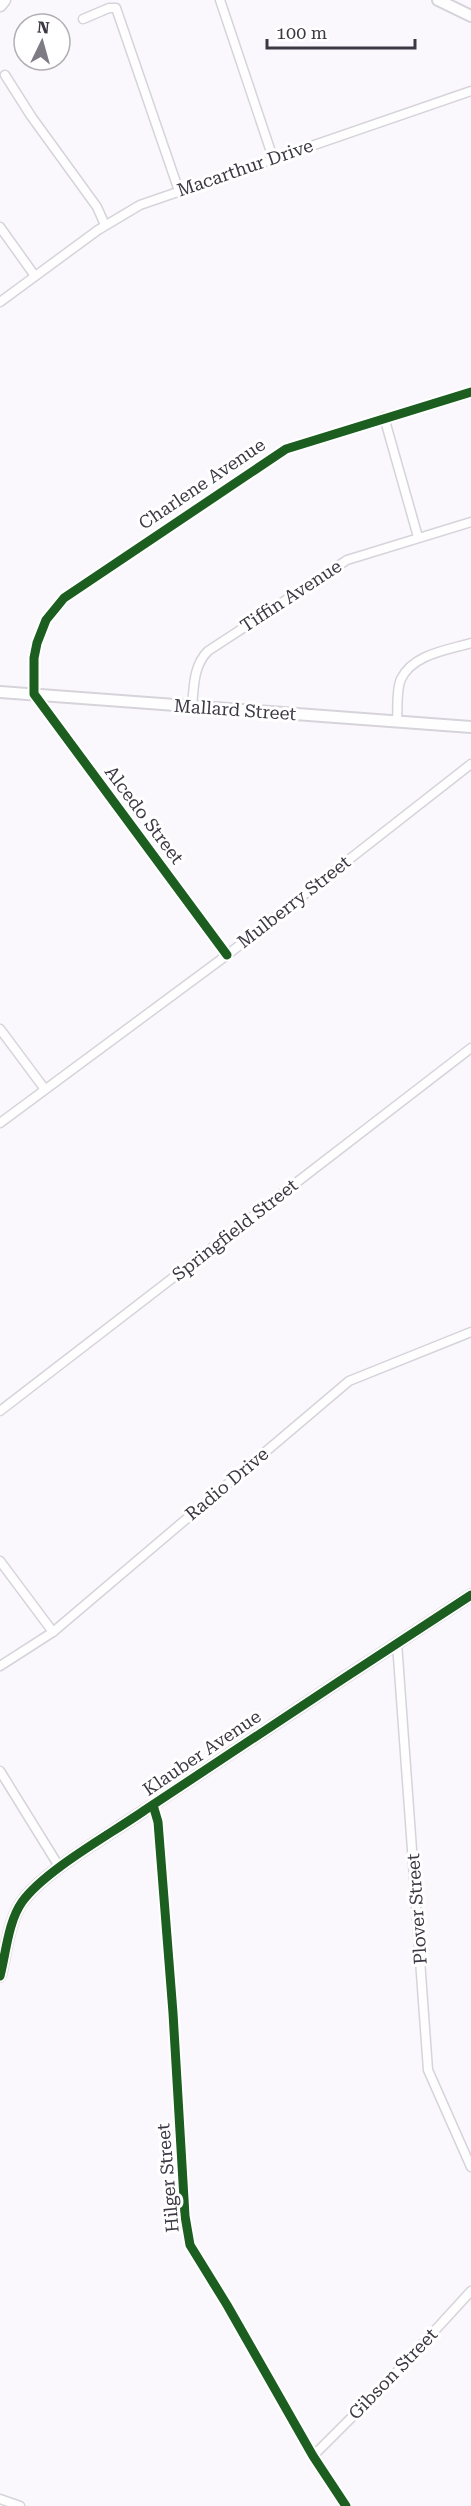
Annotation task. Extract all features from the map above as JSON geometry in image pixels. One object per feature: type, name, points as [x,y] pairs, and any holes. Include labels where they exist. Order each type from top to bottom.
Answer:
[{"type":"main road","points":[[0,5],[4,0]]},
{"type":"street","points":[[220,0],[273,158]]},
{"type":"street","points":[[438,0],[471,16]]},
{"type":"street","points":[[83,19],[109,8],[116,8],[179,191]]},
{"type":"street","points":[[5,75],[31,116],[97,207],[105,225]]},
{"type":"street","name":"Macarthur Drive","points":[[0,302],[105,225],[140,205],[471,91]]},
{"type":"street","points":[[0,227],[35,276]]},
{"type":"street","name":"Charlene Avenue","points":[[34,694],[34,658],[37,643],[46,620],[64,598],[286,449],[471,392]]},
{"type":"street","points":[[384,417],[418,537]]},
{"type":"street","name":"Tiffin Avenue","points":[[192,707],[196,670],[201,658],[208,651],[347,560],[471,522]]},
{"type":"street","points":[[397,721],[401,679],[413,664],[428,656],[471,644]]},
{"type":"street","name":"Mallard Street","points":[[0,692],[471,727]]},
{"type":"street","name":"Alcedo Street","points":[[34,694],[227,954]]},
{"type":"street","name":"Mulberry Street","points":[[0,1124],[44,1088],[227,954],[471,764]]},
{"type":"street","points":[[0,1029],[44,1088]]},
{"type":"street","name":"Springfield Street","points":[[0,1411],[471,1048]]},
{"type":"street","name":"Radio Drive","points":[[0,1666],[53,1632],[349,1381],[471,1332]]},
{"type":"street","points":[[0,1561],[53,1632]]},
{"type":"street","name":"Klauber Avenue","points":[[0,1976],[15,1916],[36,1887],[153,1805],[471,1595]]},
{"type":"street","name":"Plover Street","points":[[397,1643],[428,2070],[471,2167]]},
{"type":"street","points":[[0,1771],[60,1868]]},
{"type":"street","name":"Hilger Street","points":[[153,1805],[158,1822],[173,2013],[185,2216],[190,2245],[314,2456],[346,2506]]},
{"type":"street","name":"Gibson Street","points":[[314,2456],[394,2375],[471,2291]]},
{"type":"street","points":[[0,2499],[20,2506]]},
{"type":"cycle path","points":[[227,955],[34,694],[34,658],[46,620],[64,598],[286,449],[471,392]]},
{"type":"cycle path","points":[[0,1976],[10,1928],[17,1910],[32,1890],[62,1865],[471,1595]]},
{"type":"cycle path","points":[[153,1805],[158,1822],[173,2013],[185,2216],[190,2245],[313,2456],[346,2506]]}]
